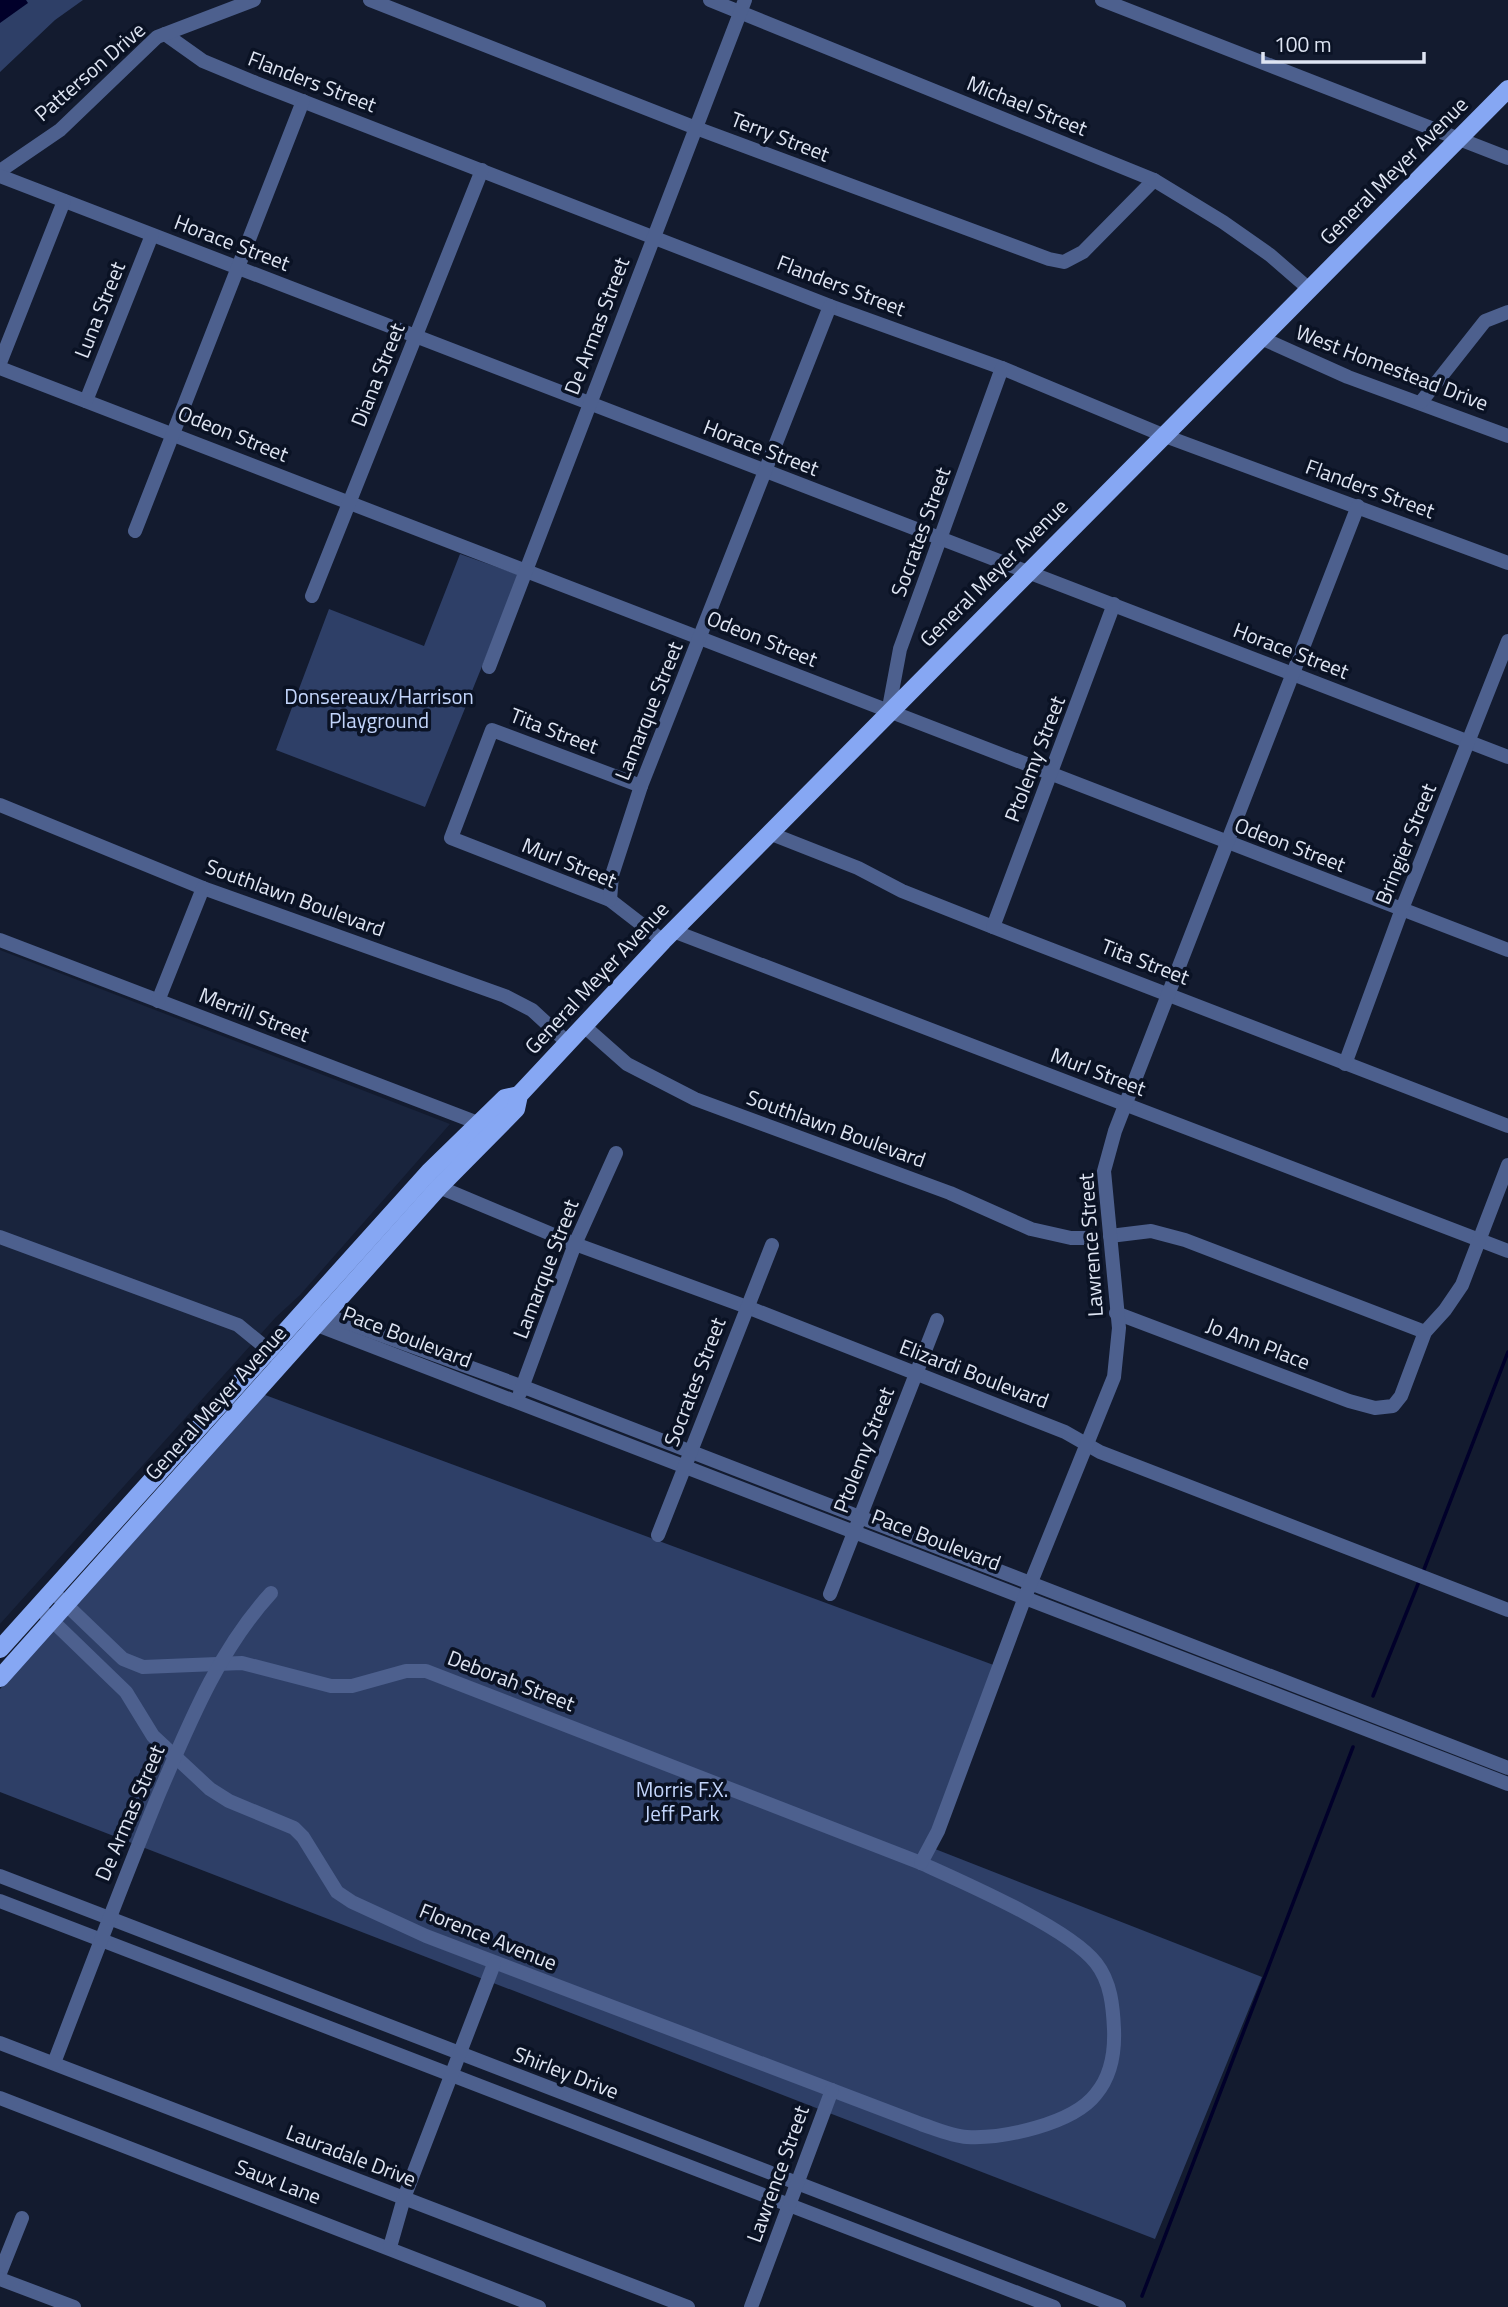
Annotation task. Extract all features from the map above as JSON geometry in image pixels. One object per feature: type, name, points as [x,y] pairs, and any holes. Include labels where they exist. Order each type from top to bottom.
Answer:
[{"type":"main road","name":"General Meyer Avenue","points":[[0,1649],[303,1310],[483,1129],[505,1098],[519,1095],[769,833],[1508,89]]},
{"type":"main road","name":"General Meyer Avenue","points":[[0,1678],[322,1319],[434,1179]]},
{"type":"street","name":"Patterson Drive","points":[[0,174],[60,130],[146,46],[165,34],[254,0]]},
{"type":"street","name":"Terry Street","points":[[370,0],[696,128],[1037,255],[1064,262],[1083,252],[1154,180]]},
{"type":"street","name":"Michael Street","points":[[710,0],[743,6],[1154,180],[1270,254],[1308,288]]},
{"type":"street","points":[[1102,0],[1508,158]]},
{"type":"street","name":"De Armas Street","points":[[489,667],[743,6]]},
{"type":"street","name":"Flanders Street","points":[[165,34],[203,61],[303,101],[830,306],[1002,368],[1165,436],[1508,563]]},
{"type":"street","points":[[135,531],[303,101]]},
{"type":"street","name":"Diana Street","points":[[312,596],[482,170]]},
{"type":"street","name":"Horace Street","points":[[0,174],[941,541],[1028,570],[1508,757]]},
{"type":"street","points":[[0,365],[64,201]]},
{"type":"street","name":"Luna Street","points":[[86,401],[152,235]]},
{"type":"street","name":"Lamarque Street","points":[[610,900],[612,874],[641,786],[830,306]]},
{"type":"street","points":[[1421,402],[1485,321],[1508,312]]},
{"type":"street","name":"West Homestead Drive","points":[[1261,338],[1348,377],[1508,436]]},
{"type":"street","name":"Odeon Street","points":[[0,365],[350,503],[702,636],[888,713],[1508,950]]},
{"type":"street","name":"Socrates Street","points":[[888,713],[900,649],[1002,368]]},
{"type":"street","name":"Lawrence Street","points":[[921,1863],[938,1831],[1025,1597],[1114,1377],[1119,1348],[1104,1171],[1125,1105],[1357,506]]},
{"type":"street","name":"Ptolemy Street","points":[[993,928],[1114,604]]},
{"type":"street","name":"Bringier Street","points":[[1345,1064],[1402,909],[1508,641]]},
{"type":"street","name":"Tita Street","points":[[451,838],[492,730],[641,786]]},
{"type":"street","name":"Southlawn Boulevard","points":[[0,805],[203,888],[523,1004],[568,1043]]},
{"type":"street","name":"Tita Street","points":[[769,833],[858,868],[902,891],[993,928],[1508,1126]]},
{"type":"street","name":"Murl Street","points":[[451,838],[610,900],[668,936],[1125,1105],[1508,1251]]},
{"type":"street","points":[[159,1001],[203,888]]},
{"type":"street","name":"Merrill Street","points":[[0,940],[483,1129]]},
{"type":"street","name":"Southlawn Boulevard","points":[[584,1026],[628,1064],[695,1100],[950,1193],[1031,1228],[1071,1238],[1090,1238]]},
{"type":"street","name":"Lamarque Street","points":[[517,1401],[575,1244],[616,1153]]},
{"type":"street","points":[[1110,1236],[1151,1231],[1185,1240],[1425,1332],[1456,1295],[1508,1165]]},
{"type":"street","name":"Elizardi Boulevard","points":[[434,1179],[575,1244],[747,1307],[1088,1443],[1113,1457],[1508,1610]]},
{"type":"street","points":[[0,1237],[238,1325],[269,1348],[282,1363]]},
{"type":"street","name":"Socrates Street","points":[[658,1535],[772,1245]]},
{"type":"street","name":"Pace Boulevard","points":[[303,1310],[517,1401],[1508,1784]]},
{"type":"street","name":"Jo Ann Place","points":[[1116,1313],[1327,1393],[1386,1409],[1397,1404],[1425,1332]]},
{"type":"street","name":"Pace Boulevard","points":[[322,1319],[523,1387],[1508,1768]]},
{"type":"street","name":"Ptolemy Street","points":[[830,1594],[937,1320]]},
{"type":"street","name":"Deborah Street","points":[[52,1591],[123,1659],[143,1667],[242,1663],[331,1686],[352,1686],[406,1671],[426,1671],[862,1842]]},
{"type":"street","name":"De Armas Street","points":[[54,2063],[176,1754],[218,1665],[243,1623],[271,1593]]},
{"type":"street","name":"Florence Avenue","points":[[37,1606],[126,1692],[153,1736],[176,1754],[211,1789],[229,1801],[294,1828],[303,1837],[337,1892],[352,1902],[494,1964],[832,2090]]},
{"type":"street","points":[[1184,1659],[1190,1645]]},
{"type":"street","points":[[1382,1736],[1388,1722]]},
{"type":"street","name":"Lawrence Street","points":[[751,2307],[832,2090],[921,2124],[966,2137],[1032,2129],[1082,2106],[1095,2096],[1107,2078],[1114,2037],[1113,2010],[1108,1986],[1092,1958],[1074,1942],[992,1897],[921,1863],[862,1842]]},
{"type":"street","name":"Shirley Drive","points":[[0,1876],[1097,2303],[1118,2307]]},
{"type":"street","points":[[0,1901],[1054,2307]]},
{"type":"street","points":[[390,2247],[404,2199],[494,1964]]},
{"type":"street","name":"Lauradale Drive","points":[[0,2043],[688,2307]]},
{"type":"street","name":"Saux Lane","points":[[0,2098],[539,2307]]},
{"type":"street","points":[[0,2273],[22,2218]]},
{"type":"street","points":[[0,2278],[74,2307]]},
{"type":"shaded area","points":[[0,0],[26,0],[28,3],[0,23]]},
{"type":"shaded area","points":[[0,950],[450,1124],[300,1295],[276,1317],[0,1624]]},
{"type":"green space","points":[[16,0],[83,0],[55,20],[0,72],[0,14]]},
{"type":"green space","name":"Donsereaux/Harrison Playground","points":[[460,554],[519,575],[425,807],[276,750],[329,609],[424,646]]},
{"type":"green space","name":"Morris F.X. Jeff Park","points":[[257,1392],[999,1667],[930,1847],[1262,1977],[1155,2239],[0,1792],[0,1689]]},
{"type":"waterway","points":[[1423,1572],[1508,1352]]},
{"type":"waterway","points":[[1373,1696],[1420,1579]]},
{"type":"waterway","points":[[1142,2296],[1353,1747]]}]
